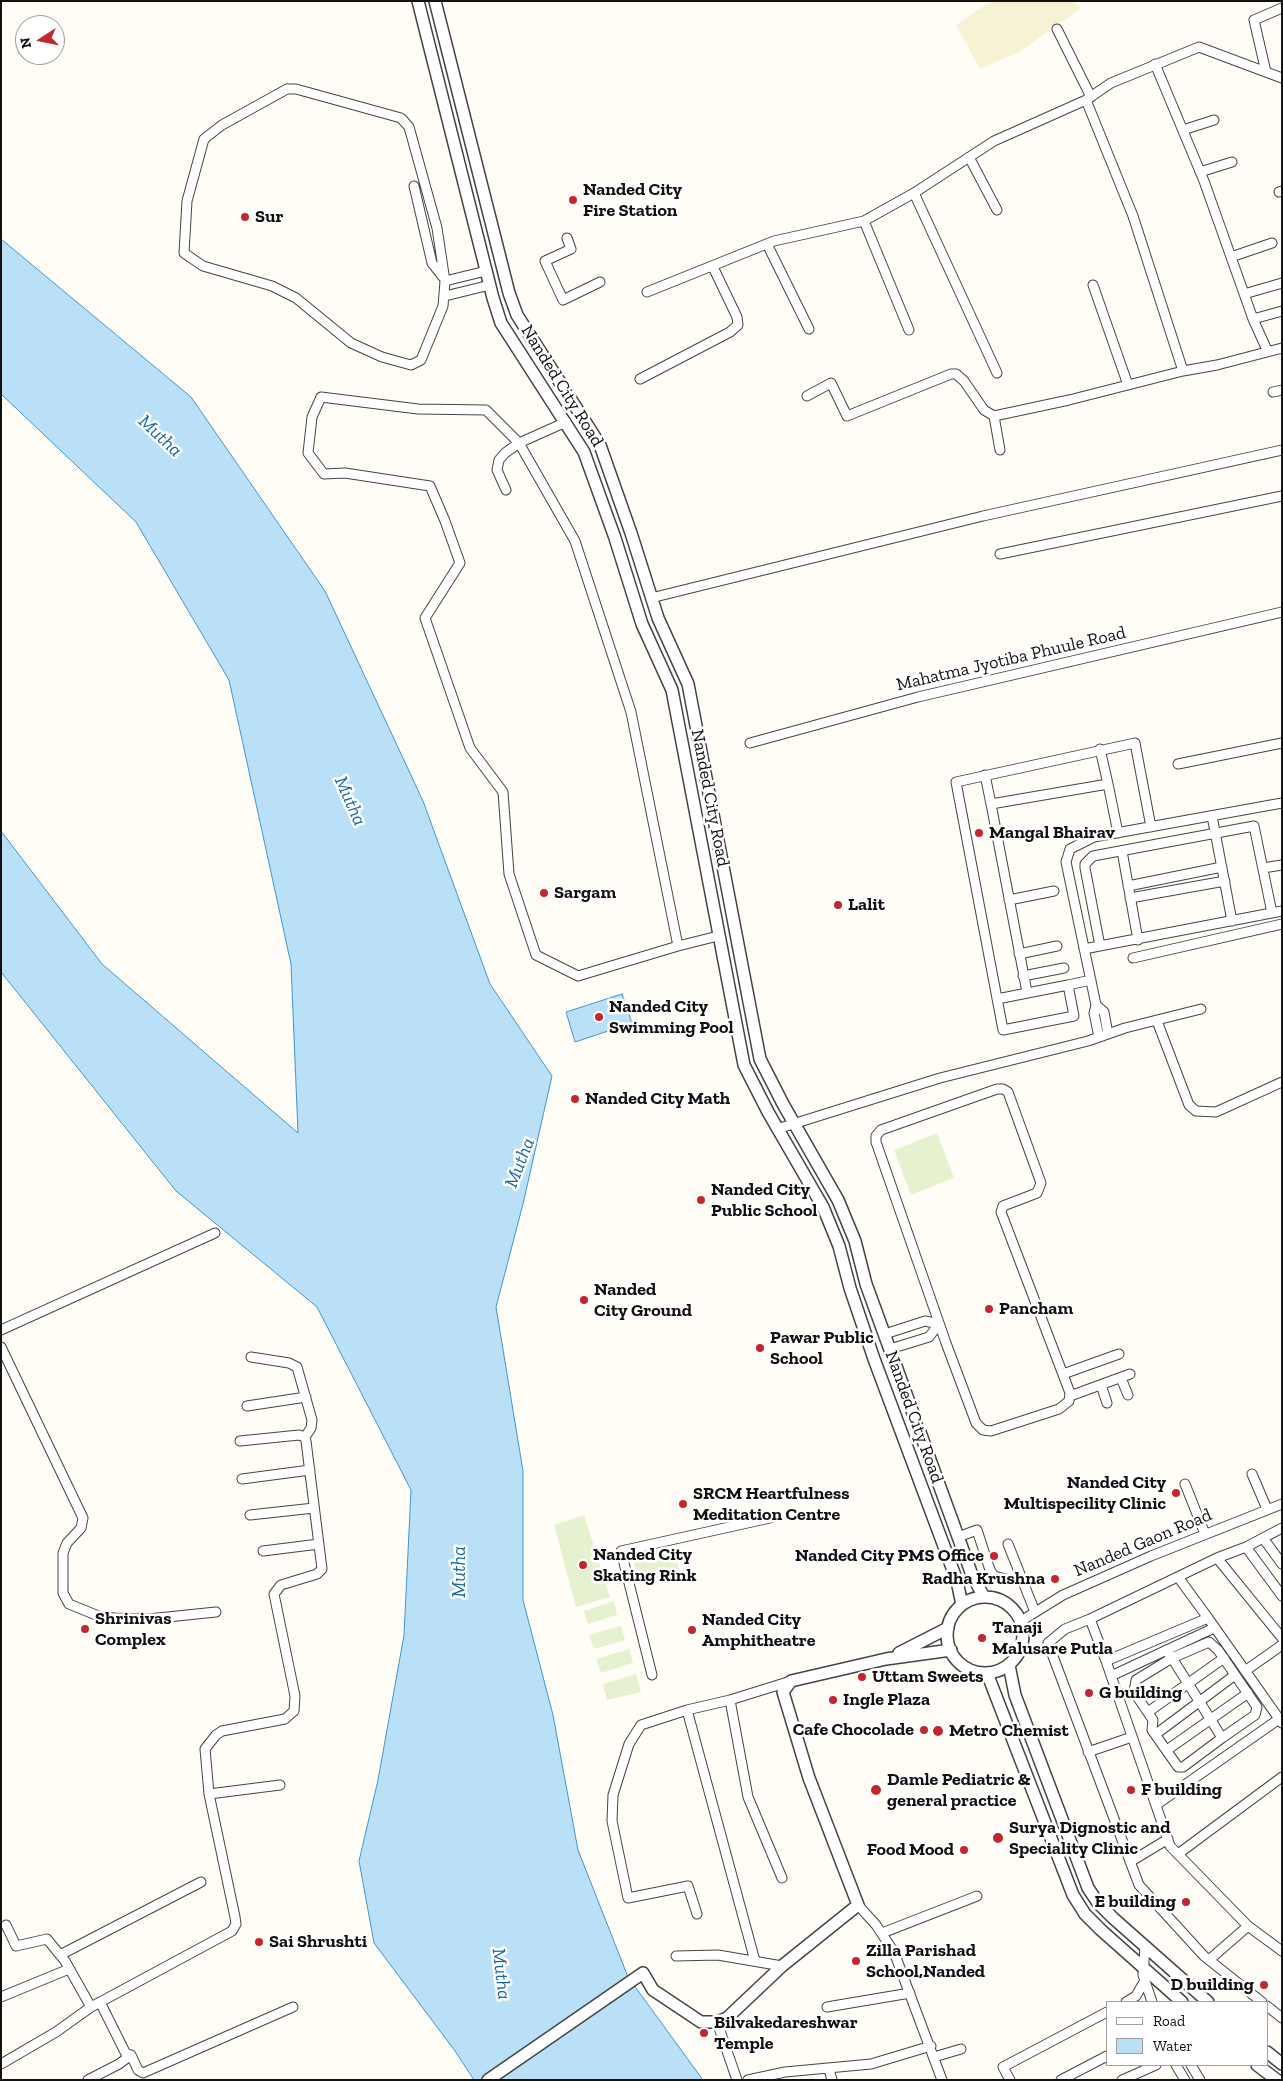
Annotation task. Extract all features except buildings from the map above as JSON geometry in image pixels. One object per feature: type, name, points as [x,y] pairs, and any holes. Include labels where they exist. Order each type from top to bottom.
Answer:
[{"type":"street","name":"Nanded City Road","points":[[418,1],[486,271],[501,323],[584,452],[596,481],[642,624],[672,690],[744,1065],[777,1129],[823,1207],[839,1246],[850,1288],[871,1350],[957,1581],[962,1605]]},
{"type":"street","name":"Nanded City Road","points":[[435,1],[509,294],[517,315],[600,445],[658,618],[688,684],[760,1060],[793,1123],[838,1200],[855,1241],[866,1284],[972,1575],[984,1596]]},
{"type":"street","points":[[1266,72],[1254,20],[1282,8]]},
{"type":"street","points":[[1057,29],[1088,98],[1127,199],[1183,371]]},
{"type":"street","points":[[647,292],[767,244],[864,221],[914,193],[994,141],[1088,98],[1111,83],[1199,47],[1282,78]]},
{"type":"street","points":[[1155,64],[1200,172],[1253,319],[1267,350]]},
{"type":"street","points":[[296,89],[401,118],[409,127],[438,228],[445,296],[436,327],[421,360],[411,365],[382,357],[351,343],[331,329],[296,298],[272,286],[203,266],[193,261],[184,253],[183,240],[187,200],[204,139],[222,125],[287,90],[296,89]]},
{"type":"street","points":[[1183,130],[1214,120]]},
{"type":"street","points":[[969,157],[998,210]]},
{"type":"street","points":[[1200,172],[1232,162]]},
{"type":"street","points":[[414,186],[432,263],[444,279]]},
{"type":"street","points":[[914,193],[997,373]]},
{"type":"street","points":[[864,221],[909,330]]},
{"type":"street","points":[[567,238],[570,250],[545,261],[563,300],[600,282]]},
{"type":"street","points":[[1231,257],[1272,243]]},
{"type":"street","points":[[767,244],[809,329]]},
{"type":"street","points":[[640,379],[730,332],[738,325],[737,317],[713,267]]},
{"type":"street","points":[[444,279],[486,271]]},
{"type":"street","points":[[1244,294],[1282,283]]},
{"type":"street","points":[[445,296],[490,285]]},
{"type":"street","points":[[1093,285],[1128,385]]},
{"type":"street","points":[[1253,319],[1282,311]]},
{"type":"street","points":[[807,396],[831,383],[847,416],[951,374],[956,374],[964,381],[984,410],[994,416],[1183,371],[1217,366],[1267,350],[1282,348]]},
{"type":"street","points":[[678,946],[631,712],[574,541],[519,443],[486,410],[418,409],[321,397],[312,417],[308,453],[324,474],[345,473],[430,486],[437,501],[460,563],[425,618],[470,748],[503,792],[509,874],[536,955],[578,976],[718,936]]},
{"type":"street","points":[[994,416],[1000,450]]},
{"type":"street","points":[[506,490],[497,470],[499,460],[504,453],[519,443],[566,422]]},
{"type":"street","points":[[651,598],[983,516],[1282,450]]},
{"type":"street","points":[[1000,554],[1282,496]]},
{"type":"street","name":"Mahatma Jyotiba Phuule Road","points":[[750,743],[918,697],[1282,612]]},
{"type":"street","points":[[662,667],[677,659]]},
{"type":"street","points":[[1178,764],[1282,743]]},
{"type":"street","points":[[1068,985],[1074,1016],[1003,1030],[956,783],[1100,749],[1135,744],[1151,827]]},
{"type":"street","points":[[1100,749],[1118,833]]},
{"type":"street","points":[[985,775],[1027,992]]},
{"type":"street","points":[[991,804],[1108,784]]},
{"type":"street","points":[[1103,1035],[1094,1013],[1096,1005],[1066,862],[1066,855],[1070,849],[1094,837],[1282,803]]},
{"type":"street","points":[[1212,816],[1232,921]]},
{"type":"street","points":[[1100,946],[1084,864],[1093,856],[1254,826],[1272,913]]},
{"type":"street","points":[[1122,851],[1138,940]]},
{"type":"street","points":[[1264,868],[1282,865]]},
{"type":"street","points":[[1128,886],[1222,867]]},
{"type":"street","points":[[1130,898],[1225,881]]},
{"type":"street","points":[[1009,900],[1054,891]]},
{"type":"street","points":[[1084,949],[1282,912]]},
{"type":"street","points":[[1133,958],[1282,924]]},
{"type":"street","points":[[1019,954],[1057,946]]},
{"type":"street","points":[[1023,976],[1064,968]]},
{"type":"street","points":[[997,999],[1091,980]]},
{"type":"street","points":[[777,1129],[831,1110],[861,1104],[940,1078],[1202,1009]]},
{"type":"street","points":[[1157,1020],[1189,1105],[1196,1111],[1216,1112],[1282,1082]]},
{"type":"street","points":[[1003,1089],[1008,1092],[1042,1183],[1037,1193],[1002,1206],[1001,1212],[1063,1374],[1070,1401],[1059,1409],[991,1432],[983,1430],[976,1423],[939,1324],[878,1150],[876,1136],[881,1130],[1003,1089]]},
{"type":"street","points":[[1,1330],[215,1233]]},
{"type":"street","points":[[885,1334],[925,1322],[939,1324]]},
{"type":"street","points":[[890,1349],[929,1337],[939,1324]]},
{"type":"street","points":[[1,1347],[83,1518],[80,1528],[67,1543],[63,1553],[63,1592],[69,1604],[101,1617],[115,1618],[148,1619],[216,1612]]},
{"type":"street","points":[[1063,1374],[1119,1354]]},
{"type":"street","points":[[1,2064],[56,2032],[91,2007],[232,1930],[236,1924],[209,1794],[205,1749],[216,1734],[222,1731],[285,1719],[294,1711],[295,1696],[274,1594],[281,1585],[320,1572],[322,1562],[305,1437],[312,1424],[300,1374],[294,1365],[251,1357]]},
{"type":"street","points":[[1070,1396],[1125,1376],[1128,1395]]},
{"type":"street","points":[[1100,1385],[1107,1403]]},
{"type":"street","points":[[247,1406],[306,1397]]},
{"type":"street","points":[[240,1441],[299,1435],[305,1437]]},
{"type":"street","points":[[242,1479],[310,1470]]},
{"type":"street","points":[[1252,1474],[1266,1509]]},
{"type":"street","points":[[1185,1484],[1205,1534]]},
{"type":"street","name":"Nanded Gaon Road","points":[[1021,1622],[1063,1595],[1205,1534],[1282,1504]]},
{"type":"street","points":[[250,1515],[314,1508]]},
{"type":"street","points":[[652,1676],[622,1551],[770,1518]]},
{"type":"street","points":[[1261,2001],[1209,1960],[1139,1885],[1048,1643],[1065,1629],[1090,1619],[1217,1558],[1246,1547],[1282,1528]]},
{"type":"street","points":[[958,1536],[977,1530],[990,1570],[994,1576],[1006,1579]]},
{"type":"street","points":[[1263,1538],[1282,1564]]},
{"type":"street","points":[[263,1551],[319,1544]]},
{"type":"street","points":[[1008,1544],[1035,1612]]},
{"type":"street","points":[[1246,1547],[1282,1596]]},
{"type":"street","points":[[1217,1558],[1282,1638]]},
{"type":"street","points":[[1156,1805],[1280,1721],[1178,1577]]},
{"type":"street","points":[[984,1596],[1006,1603],[1015,1611],[1021,1622],[1023,1633],[1022,1645],[1017,1656],[1009,1665],[987,1673],[975,1672],[964,1667],[955,1658],[947,1636],[948,1628],[953,1614],[962,1605],[972,1599],[984,1596]]},
{"type":"street","points":[[1106,1661],[1208,1618]]},
{"type":"street","points":[[1090,1619],[1170,1846],[1248,1926],[1282,1951]]},
{"type":"street","points":[[886,1659],[948,1628]]},
{"type":"street","points":[[1111,1676],[1169,1654],[1209,1642],[1224,1658],[1257,1707],[1255,1715],[1183,1767],[1178,1767],[1152,1730],[1153,1720],[1134,1692],[1136,1680],[1169,1654],[1214,1628]]},
{"type":"street","points":[[1245,1671],[1282,1645]]},
{"type":"street","points":[[697,1914],[688,1886],[628,1898],[612,1821],[613,1795],[628,1744],[641,1725],[791,1681],[886,1659],[951,1650]]},
{"type":"street","points":[[1169,1654],[1222,1738]]},
{"type":"street","points":[[1148,1712],[1224,1658]]},
{"type":"street","points":[[1009,1665],[1015,1695],[1088,1888],[1098,1904],[1207,2001]]},
{"type":"street","points":[[987,1673],[1073,1896],[1085,1914],[1181,2001]]},
{"type":"street","points":[[1156,1734],[1236,1675]]},
{"type":"street","points":[[791,1681],[783,1692],[784,1700],[809,1778],[858,1905],[882,1933],[894,1952],[942,2080]]},
{"type":"street","points":[[1167,1750],[1248,1693]]},
{"type":"street","points":[[730,1700],[748,1797],[782,1878]]},
{"type":"street","points":[[687,1710],[755,1962]]},
{"type":"street","points":[[1088,1752],[1132,1737]]},
{"type":"street","points":[[1178,1854],[1282,1777]]},
{"type":"street","points":[[209,1794],[280,1785]]},
{"type":"street","points":[[1130,1862],[1168,1839]]},
{"type":"street","points":[[60,1956],[201,1882]]},
{"type":"street","points":[[882,1933],[976,1896]]},
{"type":"street","points":[[488,2080],[643,1973],[654,1990],[701,2022],[717,2022],[727,2018],[782,1966],[858,1905]]},
{"type":"street","points":[[6,1925],[16,1946],[47,1939],[69,1969],[91,2007]]},
{"type":"street","points":[[1209,1960],[1248,1926]]},
{"type":"street","points":[[1145,1946],[1143,1967],[1145,2001]]},
{"type":"street","points":[[676,1956],[718,1955],[782,1966]]},
{"type":"street","points":[[1,1997],[69,1969]]},
{"type":"street","points":[[1128,2001],[1136,1996],[1144,1982]]},
{"type":"street","points":[[1144,1982],[1152,2001]]},
{"type":"street","points":[[827,2007],[910,1992]]},
{"type":"street","points":[[100,2002],[126,2054],[131,2055],[138,2070],[143,2073],[293,2007]]},
{"type":"street","points":[[1268,2007],[1282,2018]]},
{"type":"street","points":[[1010,2080],[1003,2067],[1106,2013]]},
{"type":"street","points":[[717,2022],[737,2080]]},
{"type":"street","points":[[748,2080],[785,2072],[871,2064],[930,2046]]},
{"type":"street","points":[[934,2057],[961,2049]]},
{"type":"street","points":[[1268,2053],[1282,2064]]},
{"type":"street","points":[[88,2080],[119,2064],[131,2055]]},
{"type":"street","points":[[1061,2080],[1106,2057]]},
{"type":"street","points":[[1123,2080],[1154,2066]]},
{"type":"street","points":[[1177,2066],[1185,2080]]},
{"type":"street","points":[[1191,2066],[1200,2080]]},
{"type":"street","points":[[1258,2066],[1276,2080]]},
{"type":"street","points":[[829,2069],[832,2080]]},
{"type":"shaded area","points":[[991,1],[1072,1],[1082,8],[1019,52],[980,69],[956,25]]},
{"type":"green space","points":[[937,1133],[954,1178],[911,1195],[894,1150]]},
{"type":"green space","name":"Nanded City Skating Rink","points":[[584,1515],[610,1597],[576,1607],[554,1525]]},
{"type":"green space","points":[[673,1547],[681,1576],[640,1585],[632,1556]]},
{"type":"green space","points":[[614,1601],[617,1615],[588,1624],[584,1611]]},
{"type":"green space","points":[[621,1626],[625,1640],[594,1649],[589,1635]]},
{"type":"green space","points":[[629,1649],[633,1663],[601,1673],[596,1659]]},
{"type":"green space","points":[[636,1674],[641,1692],[607,1700],[603,1684]]},
{"type":"water","name":"Mutha","points":[[1,239],[191,397],[325,591],[423,801],[490,984],[552,1076],[523,1204],[496,1307],[523,1471],[523,1600],[553,1715],[578,1850],[628,1977],[703,2080],[474,2080],[455,2051],[374,1943],[359,1861],[378,1780],[404,1635],[411,1490],[317,1307],[176,1191],[1,972],[1,831],[102,964],[298,1133],[291,964],[229,680],[136,522],[1,394]]},
{"type":"water","name":"Nanded City Swimming Pool","points":[[622,994],[632,1023],[575,1042],[566,1012]]},
{"type":"place","name":"Nanded City Fire Station","points":[[573,200]]},
{"type":"place","name":"Sur","points":[[245,217]]},
{"type":"place","name":"Mangal Bhairav","points":[[979,833]]},
{"type":"place","name":"Sargam","points":[[544,893]]},
{"type":"place","name":"Lalit","points":[[838,905]]},
{"type":"place","name":"Nanded City Swimming Pool","points":[[599,1017]]},
{"type":"place","name":"Nanded City Math","points":[[575,1099]]},
{"type":"place","name":"Nanded City Public School","points":[[701,1200]]},
{"type":"place","name":"Nanded City Ground","points":[[584,1300]]},
{"type":"place","name":"Pancham","points":[[989,1309]]},
{"type":"place","name":"Pawar Public School","points":[[760,1348]]},
{"type":"place","name":"Nanded City Multispecility Clinic","points":[[1176,1493]]},
{"type":"place","name":"SRCM Heartfulness Meditation Centre","points":[[683,1504]]},
{"type":"place","name":"Nanded City PMS Office","points":[[994,1556]]},
{"type":"place","name":"Nanded City Skating Rink","points":[[583,1565]]},
{"type":"place","name":"Radha Krushna","points":[[1055,1579]]},
{"type":"place","name":"Shrinivas Complex","points":[[85,1629]]},
{"type":"place","name":"Nanded City Amphitheatre","points":[[692,1630]]},
{"type":"place","name":"Tanaji Malusare Putla","points":[[982,1638]]},
{"type":"place","name":"Uttam Sweets","points":[[862,1677]]},
{"type":"place","name":"G building","points":[[1089,1693]]},
{"type":"place","name":"Ingle Plaza","points":[[833,1700]]},
{"type":"place","name":"Cafe Chocolade","points":[[924,1730]]},
{"type":"place","name":"Metro Chemist","points":[[938,1731]]},
{"type":"place","name":"Damle Pediatric & general practice","points":[[876,1790]]},
{"type":"place","name":"F building","points":[[1131,1790]]},
{"type":"place","name":"Surya Dignostic and Speciality Clinic","points":[[998,1838]]},
{"type":"place","name":"Food Mood","points":[[964,1850]]},
{"type":"place","name":"E building","points":[[1186,1902]]},
{"type":"place","name":"Sai Shrushti","points":[[259,1942]]},
{"type":"place","name":"Zilla Parishad School,Nanded","points":[[856,1961]]},
{"type":"place","name":"D building","points":[[1264,1985]]},
{"type":"place","name":"Bilvakedareshwar Temple","points":[[704,2033]]}]
